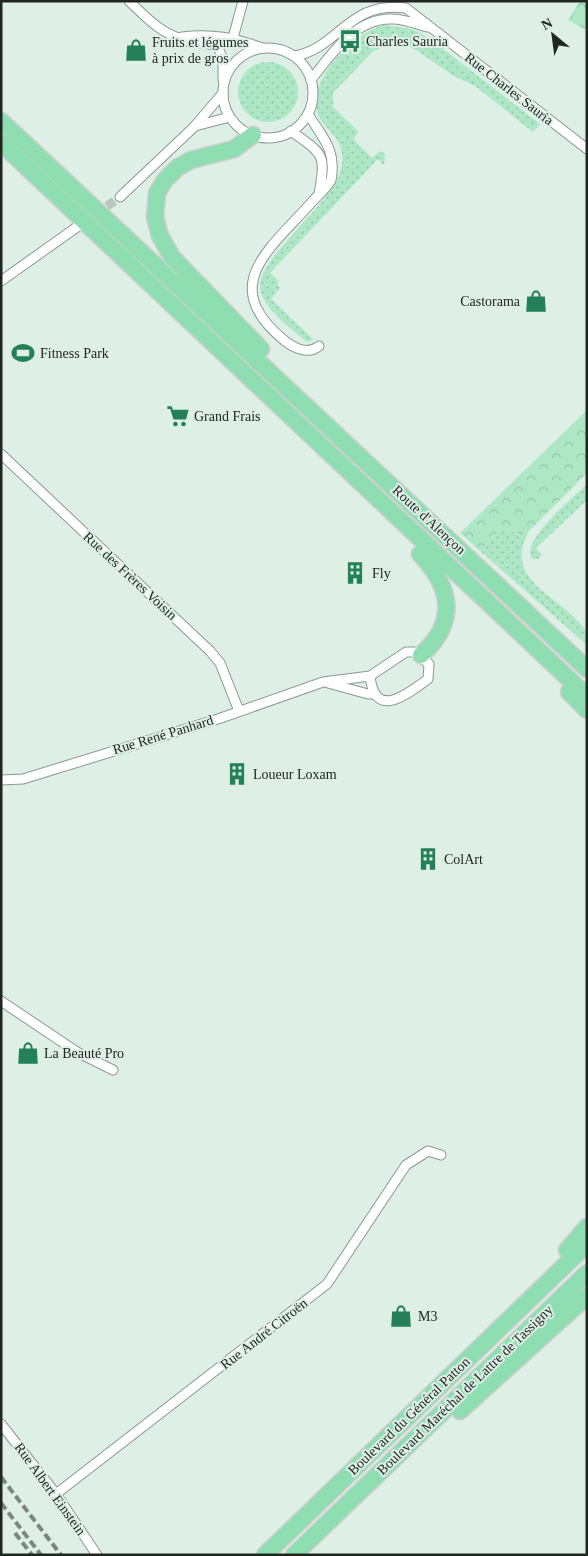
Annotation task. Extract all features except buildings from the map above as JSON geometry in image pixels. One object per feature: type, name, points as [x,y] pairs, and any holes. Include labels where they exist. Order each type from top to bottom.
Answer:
[{"type":"highway","points":[[1,120],[367,462]]},
{"type":"highway","points":[[253,136],[234,149],[191,160],[177,168],[165,180],[157,193],[156,226],[172,257],[334,424],[367,462]]},
{"type":"highway","points":[[1,143],[587,696]]},
{"type":"highway","name":"Route d'Alençon","points":[[367,462],[587,669]]},
{"type":"highway","points":[[373,496],[384,517],[434,569],[446,593],[446,610],[440,636],[421,655]]},
{"type":"highway","points":[[462,580],[481,604],[587,710]]},
{"type":"highway","points":[[553,1276],[564,1252],[587,1227]]},
{"type":"highway","points":[[553,1276],[587,1244]]},
{"type":"highway","name":"Boulevard Maréchal de Lattre de Tassigny","points":[[342,1507],[587,1272]]},
{"type":"highway","name":"Boulevard du Général Patton","points":[[265,1555],[553,1276]]},
{"type":"highway","points":[[294,1555],[342,1507],[385,1478],[587,1296]]},
{"type":"street","points":[[120,197],[194,126],[223,89],[228,72],[237,60],[248,52],[262,48],[276,48],[295,56],[308,70],[313,100],[308,114],[301,124],[291,131],[279,137],[253,136],[242,130],[230,117],[223,89],[223,60],[220,49],[206,42],[190,42],[177,38],[158,29],[129,1]]},
{"type":"street","points":[[233,38],[243,1]]},
{"type":"street","name":"Rue Charles Sauria","points":[[295,56],[317,49],[351,17],[380,6],[406,8],[587,149]]},
{"type":"street","name":"Rue Charles Sauria","points":[[311,80],[346,40],[366,24],[392,19],[431,28]]},
{"type":"street","points":[[177,38],[199,35],[233,38],[262,48]]},
{"type":"street","points":[[308,114],[332,155],[331,180],[275,244],[255,271],[251,285],[252,297],[259,315],[279,336],[296,348],[311,350],[319,346]]},
{"type":"street","points":[[194,126],[230,117]]},
{"type":"street","points":[[291,131],[318,150],[321,155],[322,176],[319,194]]},
{"type":"street","points":[[1,281],[77,227]]},
{"type":"street","name":"Rue des Frères Voisin","points":[[1,454],[210,651],[220,663],[238,711]]},
{"type":"street","points":[[406,652],[415,652],[421,655],[429,664],[428,679],[397,700],[380,699],[375,694],[370,676],[406,652]]},
{"type":"street","name":"Rue René Panhard","points":[[1,780],[23,779],[323,682],[370,676]]},
{"type":"street","points":[[323,682],[368,694],[375,694]]},
{"type":"street","points":[[1,1001],[77,1052],[113,1070]]},
{"type":"street","name":"Rue André Citroën","points":[[56,1494],[327,1284],[406,1165],[428,1151],[441,1155]]},
{"type":"street","name":"Rue Albert Einstein","points":[[1,1424],[56,1494],[97,1555]]},
{"type":"green space","points":[[580,1],[587,1],[587,26],[584,29],[568,20]]},
{"type":"green space","points":[[384,25],[412,29],[429,38],[540,124],[533,132],[475,86],[454,76],[401,42],[389,43],[372,52],[333,93],[333,107],[359,132],[353,139],[372,158],[380,151],[385,154],[384,165],[378,159],[270,273],[279,281],[277,284],[280,288],[271,299],[314,340],[307,342],[270,309],[261,293],[260,285],[263,273],[272,260],[324,199],[340,172],[342,151],[339,143],[324,124],[317,111],[316,98],[320,84],[336,58],[360,37]]},
{"type":"green space","points":[[262,62],[274,62],[285,67],[293,75],[298,86],[296,104],[285,117],[274,122],[262,122],[251,117],[243,109],[238,98],[238,86],[243,75],[251,67]]},
{"type":"green space","points":[[587,410],[587,473],[529,531],[522,535],[502,528],[480,551],[460,533]]},
{"type":"green space","points":[[587,484],[587,500],[536,548],[542,555],[538,559],[532,559],[530,551],[541,530]]},
{"type":"green space","points":[[502,528],[521,535],[529,531],[522,549],[523,564],[529,576],[539,588],[576,618],[586,632],[587,645],[480,551]]},
{"type":"tunnel","points":[[96,214],[120,197]]},
{"type":"railway","points":[[1,1477],[61,1555]]},
{"type":"railway","points":[[1,1503],[41,1555]]},
{"type":"railway","points":[[15,1533],[32,1555]]},
{"type":"place","name":"Charles Sauria","points":[[350,41]]},
{"type":"place","name":"Fruits et légumes à prix de gros","points":[[136,50]]},
{"type":"place","name":"Castorama","points":[[536,301]]},
{"type":"place","name":"Fitness Park","points":[[23,353]]},
{"type":"place","name":"Grand Frais","points":[[178,416]]},
{"type":"place","name":"Fly","points":[[355,573]]},
{"type":"place","name":"Loueur Loxam","points":[[237,774]]},
{"type":"place","name":"ColArt","points":[[428,859]]},
{"type":"place","name":"La Beauté Pro","points":[[28,1053]]},
{"type":"place","name":"M3","points":[[401,1316]]}]
